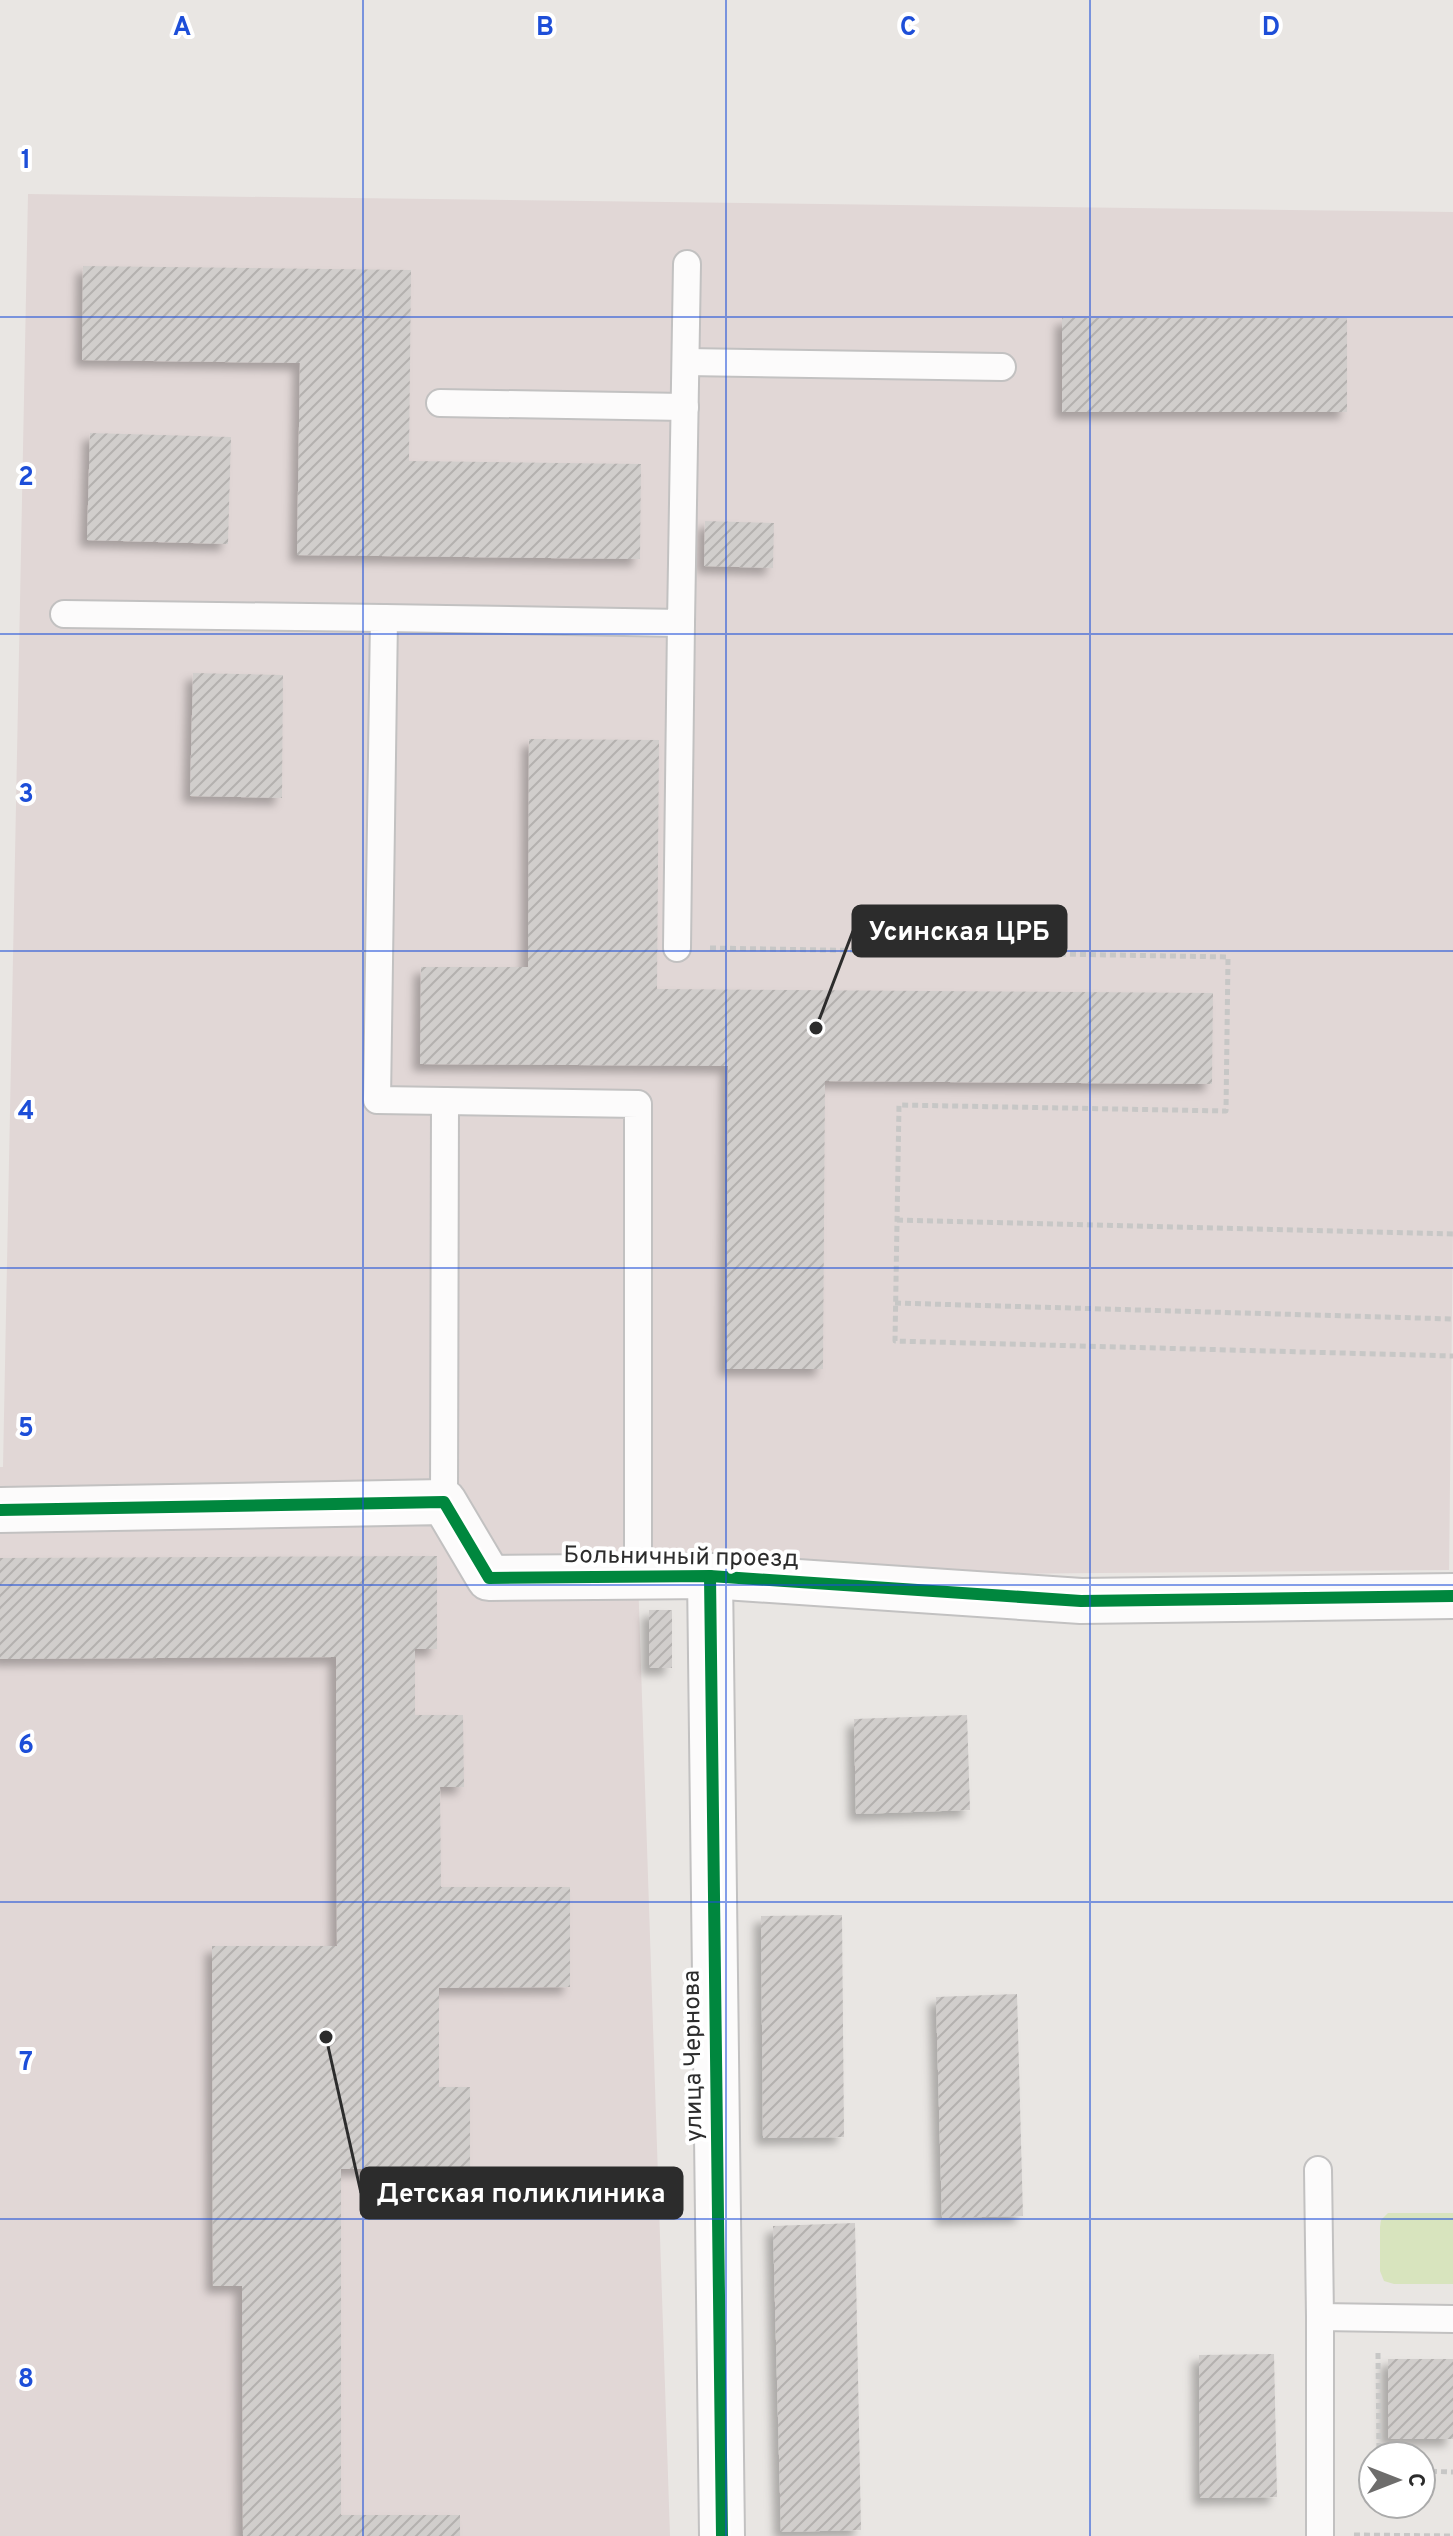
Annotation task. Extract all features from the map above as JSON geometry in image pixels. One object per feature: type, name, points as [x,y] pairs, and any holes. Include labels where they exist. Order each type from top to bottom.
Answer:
[{"type":"street","points":[[0,1510],[444,1502]]},
{"type":"street","name":"Больничный проезд","points":[[444,1502],[489,1578],[710,1576],[1081,1601],[1453,1596]]},
{"type":"street","name":"улица Чернова","points":[[710,1576],[722,2536]]},
{"type":"lane","points":[[677,948],[687,264]]},
{"type":"lane","points":[[686,362],[1002,367]]},
{"type":"lane","points":[[440,403],[685,407]]},
{"type":"lane","points":[[64,614],[681,623]]},
{"type":"lane","points":[[384,618],[377,1100],[638,1104],[638,1577]]},
{"type":"lane","points":[[444,1502],[445,1101]]},
{"type":"lane","points":[[1318,2170],[1320,2536]]},
{"type":"lane","points":[[1320,2317],[1453,2319]]},
{"type":"path","points":[[677,948],[1228,957],[1226,1111],[899,1105],[895,1341],[1453,1356]]},
{"type":"path","points":[[897,1220],[1453,1234]]},
{"type":"path","points":[[895,1303],[1453,1319]]},
{"type":"path","points":[[1378,2317],[1379,2440]]},
{"type":"path","points":[[1320,2536],[1453,2536]]},
{"type":"shaded area","points":[[28,194],[1453,212],[1453,1224],[1449,1570],[638,1577],[670,2536],[0,2536],[0,1467],[3,1467]]},
{"type":"green space","points":[[1388,2213],[1453,2213],[1453,2284],[1394,2284],[1384,2281],[1380,2271],[1380,2227],[1381,2220]]},
{"type":"building","points":[[83,266],[411,270],[409,461],[641,464],[640,559],[297,555],[300,363],[82,360]]},
{"type":"building","points":[[1062,318],[1347,318],[1347,412],[1062,412]]},
{"type":"building","points":[[90,433],[231,437],[228,544],[87,540]]},
{"type":"building","points":[[705,521],[774,523],[773,568],[704,566]]},
{"type":"building","points":[[193,673],[283,675],[282,798],[190,796]]},
{"type":"building","points":[[529,739],[659,740],[657,989],[1213,993],[1212,1084],[825,1081],[823,1369],[726,1369],[728,1066],[420,1064],[421,967],[528,967]]},
{"type":"building","points":[[437,1556],[437,1649],[415,1649],[415,1715],[463,1715],[464,1787],[440,1787],[441,1887],[570,1887],[570,1987],[439,1988],[439,2087],[470,2087],[470,2169],[341,2169],[341,2515],[460,2515],[460,2536],[243,2536],[242,2286],[213,2286],[212,1946],[337,1946],[336,1657],[0,1659],[0,1558]]},
{"type":"building","points":[[649,1610],[672,1610],[672,1668],[649,1668]]},
{"type":"building","points":[[967,1715],[970,1810],[856,1814],[854,1719]]},
{"type":"building","points":[[842,1915],[844,2137],[763,2138],[761,1916]]},
{"type":"building","points":[[1017,1994],[1023,2216],[942,2218],[936,1997]]},
{"type":"building","points":[[855,2223],[861,2530],[781,2532],[773,2226]]},
{"type":"building","points":[[1274,2354],[1277,2497],[1200,2498],[1199,2355]]},
{"type":"building","points":[[1388,2359],[1453,2359],[1453,2439],[1388,2439]]},
{"type":"cycle path","points":[[0,1510],[444,1502],[489,1578],[710,1576],[1081,1601],[1453,1596]]},
{"type":"cycle path","points":[[710,1576],[722,2536]]},
{"type":"place","name":"Усинская ЦРБ","points":[[816,1028]]},
{"type":"place","name":"Детская поликлиника","points":[[326,2037]]}]
